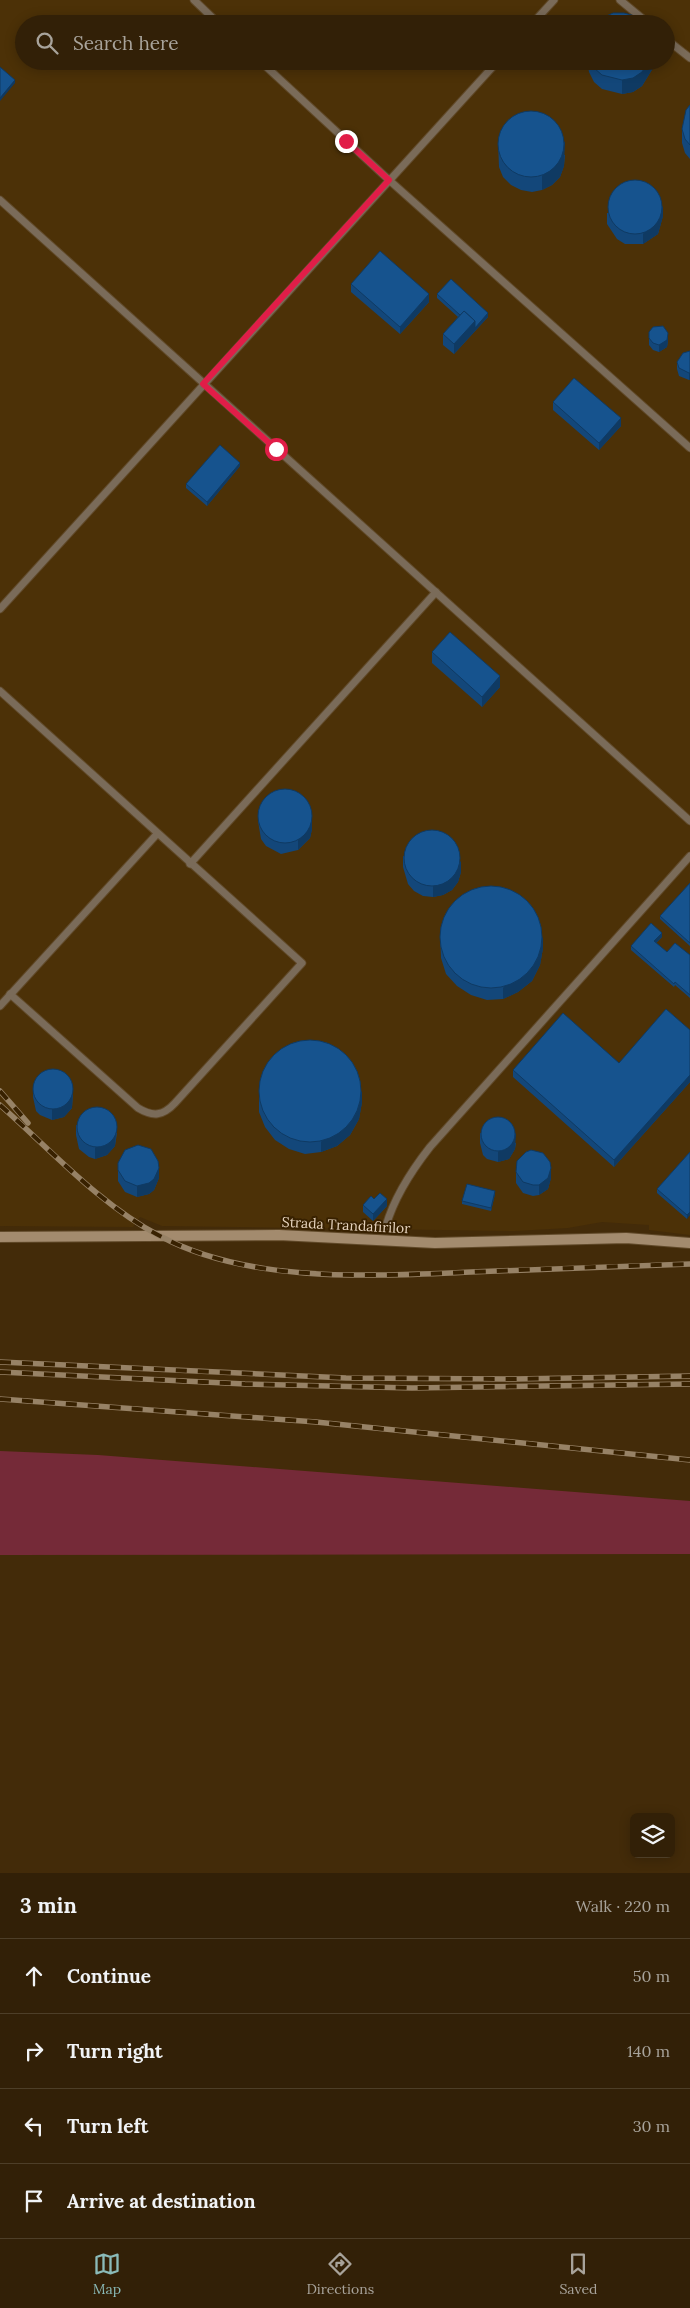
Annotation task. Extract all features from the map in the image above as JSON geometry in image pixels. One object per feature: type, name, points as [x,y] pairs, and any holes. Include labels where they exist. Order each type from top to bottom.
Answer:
[{"type":"main road","name":"Strada Trandafirilor","points":[[0,1237],[279,1235],[435,1243],[626,1238],[690,1244]]},
{"type":"lane","points":[[194,0],[210,15]]},
{"type":"lane","points":[[540,15],[554,0]]},
{"type":"lane","points":[[620,0],[638,15]]},
{"type":"lane","points":[[675,46],[690,58]]},
{"type":"lane","points":[[270,70],[389,180],[690,448]]},
{"type":"lane","points":[[0,609],[490,70]]},
{"type":"lane","points":[[0,200],[690,822]]},
{"type":"lane","points":[[190,864],[436,592]]},
{"type":"lane","points":[[0,691],[156,834],[302,963],[169,1110],[155,1115],[138,1108],[10,994]]},
{"type":"lane","points":[[0,1006],[156,834]]},
{"type":"lane","points":[[386,1226],[393,1207],[415,1167],[430,1147],[690,856]]},
{"type":"shaded area","points":[[0,0],[690,0],[690,1235],[649,1230],[649,1225],[602,1222],[568,1228],[515,1231],[162,1226],[140,1217],[133,1227],[0,1226]]},
{"type":"shaded area","points":[[0,1451],[98,1455],[690,1501],[690,1554],[0,1555]]},
{"type":"building","points":[[624,13],[631,15],[609,15]]},
{"type":"building","points":[[0,67],[15,80],[0,98]]},
{"type":"building","points":[[596,70],[643,70],[633,78],[622,80],[602,75]]},
{"type":"building","points":[[690,105],[690,145],[685,139],[682,129],[686,110]]},
{"type":"building","points":[[524,111],[538,111],[550,116],[559,125],[564,137],[562,157],[555,168],[538,177],[524,177],[512,172],[503,163],[498,151],[498,137],[503,125],[512,116]]},
{"type":"building","points":[[630,180],[640,180],[650,184],[658,192],[662,207],[658,222],[650,230],[640,234],[630,234],[620,230],[612,222],[608,212],[608,202],[612,192],[620,184]]},
{"type":"building","points":[[380,251],[429,294],[400,327],[351,284]]},
{"type":"building","points":[[451,279],[488,313],[475,328],[475,321],[464,311],[460,315],[437,294]]},
{"type":"building","points":[[464,311],[475,321],[454,344],[443,334]]},
{"type":"building","points":[[663,326],[668,333],[667,340],[659,345],[653,343],[649,338],[649,332],[653,327]]},
{"type":"building","points":[[690,351],[689,373],[679,368],[677,362],[683,353]]},
{"type":"building","points":[[574,378],[621,418],[599,443],[553,402]]},
{"type":"building","points":[[220,445],[240,463],[207,502],[186,484]]},
{"type":"building","points":[[450,632],[500,676],[482,697],[432,652]]},
{"type":"building","points":[[285,789],[295,791],[304,797],[310,806],[312,816],[310,826],[304,835],[295,841],[285,843],[275,841],[266,835],[260,826],[258,816],[260,806],[266,797],[275,791]]},
{"type":"building","points":[[426,830],[438,830],[448,834],[456,842],[460,858],[456,874],[448,882],[438,886],[426,886],[416,882],[408,874],[404,864],[404,852],[408,842],[416,834]]},
{"type":"building","points":[[690,883],[690,943],[660,916]]},
{"type":"building","points":[[491,886],[511,890],[527,901],[538,917],[542,937],[538,957],[527,973],[511,984],[491,988],[471,984],[455,973],[444,957],[440,937],[444,917],[455,901],[471,890]]},
{"type":"building","points":[[651,923],[662,933],[654,941],[667,952],[675,943],[690,955],[690,995],[675,982],[674,984],[631,946]]},
{"type":"building","points":[[666,1009],[690,1030],[690,1075],[614,1160],[513,1070],[563,1013],[619,1063]]},
{"type":"building","points":[[310,1040],[330,1044],[346,1055],[357,1071],[361,1091],[357,1111],[346,1127],[330,1138],[310,1142],[290,1138],[274,1127],[263,1111],[259,1091],[263,1071],[274,1055],[290,1044]]},
{"type":"building","points":[[53,1069],[67,1075],[73,1089],[67,1103],[53,1109],[39,1103],[33,1089],[39,1075]]},
{"type":"building","points":[[97,1107],[111,1113],[117,1127],[111,1141],[97,1147],[83,1141],[77,1127],[83,1113]]},
{"type":"building","points":[[498,1117],[505,1118],[510,1122],[514,1127],[514,1141],[510,1146],[505,1150],[498,1151],[491,1150],[486,1146],[482,1141],[481,1134],[482,1127],[486,1122],[491,1118]]},
{"type":"building","points":[[138,1145],[151,1149],[158,1161],[159,1168],[154,1179],[149,1183],[137,1186],[125,1181],[118,1170],[118,1163],[125,1150]]},
{"type":"building","points":[[531,1150],[543,1153],[550,1162],[551,1168],[548,1178],[539,1185],[523,1182],[516,1172],[517,1161],[526,1152]]},
{"type":"building","points":[[690,1152],[690,1212],[687,1215],[657,1189]]},
{"type":"building","points":[[467,1184],[495,1191],[491,1208],[462,1201]]},
{"type":"building","points":[[380,1193],[387,1199],[373,1214],[363,1205],[371,1196],[374,1199]]},
{"type":"railway","points":[[0,1091],[28,1123]]},
{"type":"railway","points":[[0,1105],[76,1175],[116,1208],[138,1223],[160,1236],[195,1251],[232,1262],[272,1270],[312,1274],[353,1275],[433,1274],[690,1264]]},
{"type":"railway","points":[[0,1362],[346,1378],[514,1379],[690,1376]]},
{"type":"railway","points":[[0,1372],[245,1384],[412,1388],[690,1384]]},
{"type":"railway","points":[[0,1399],[316,1422],[690,1460]]},
{"type":"route","points":[[276,449],[203,384],[389,180],[346,141]]}]
